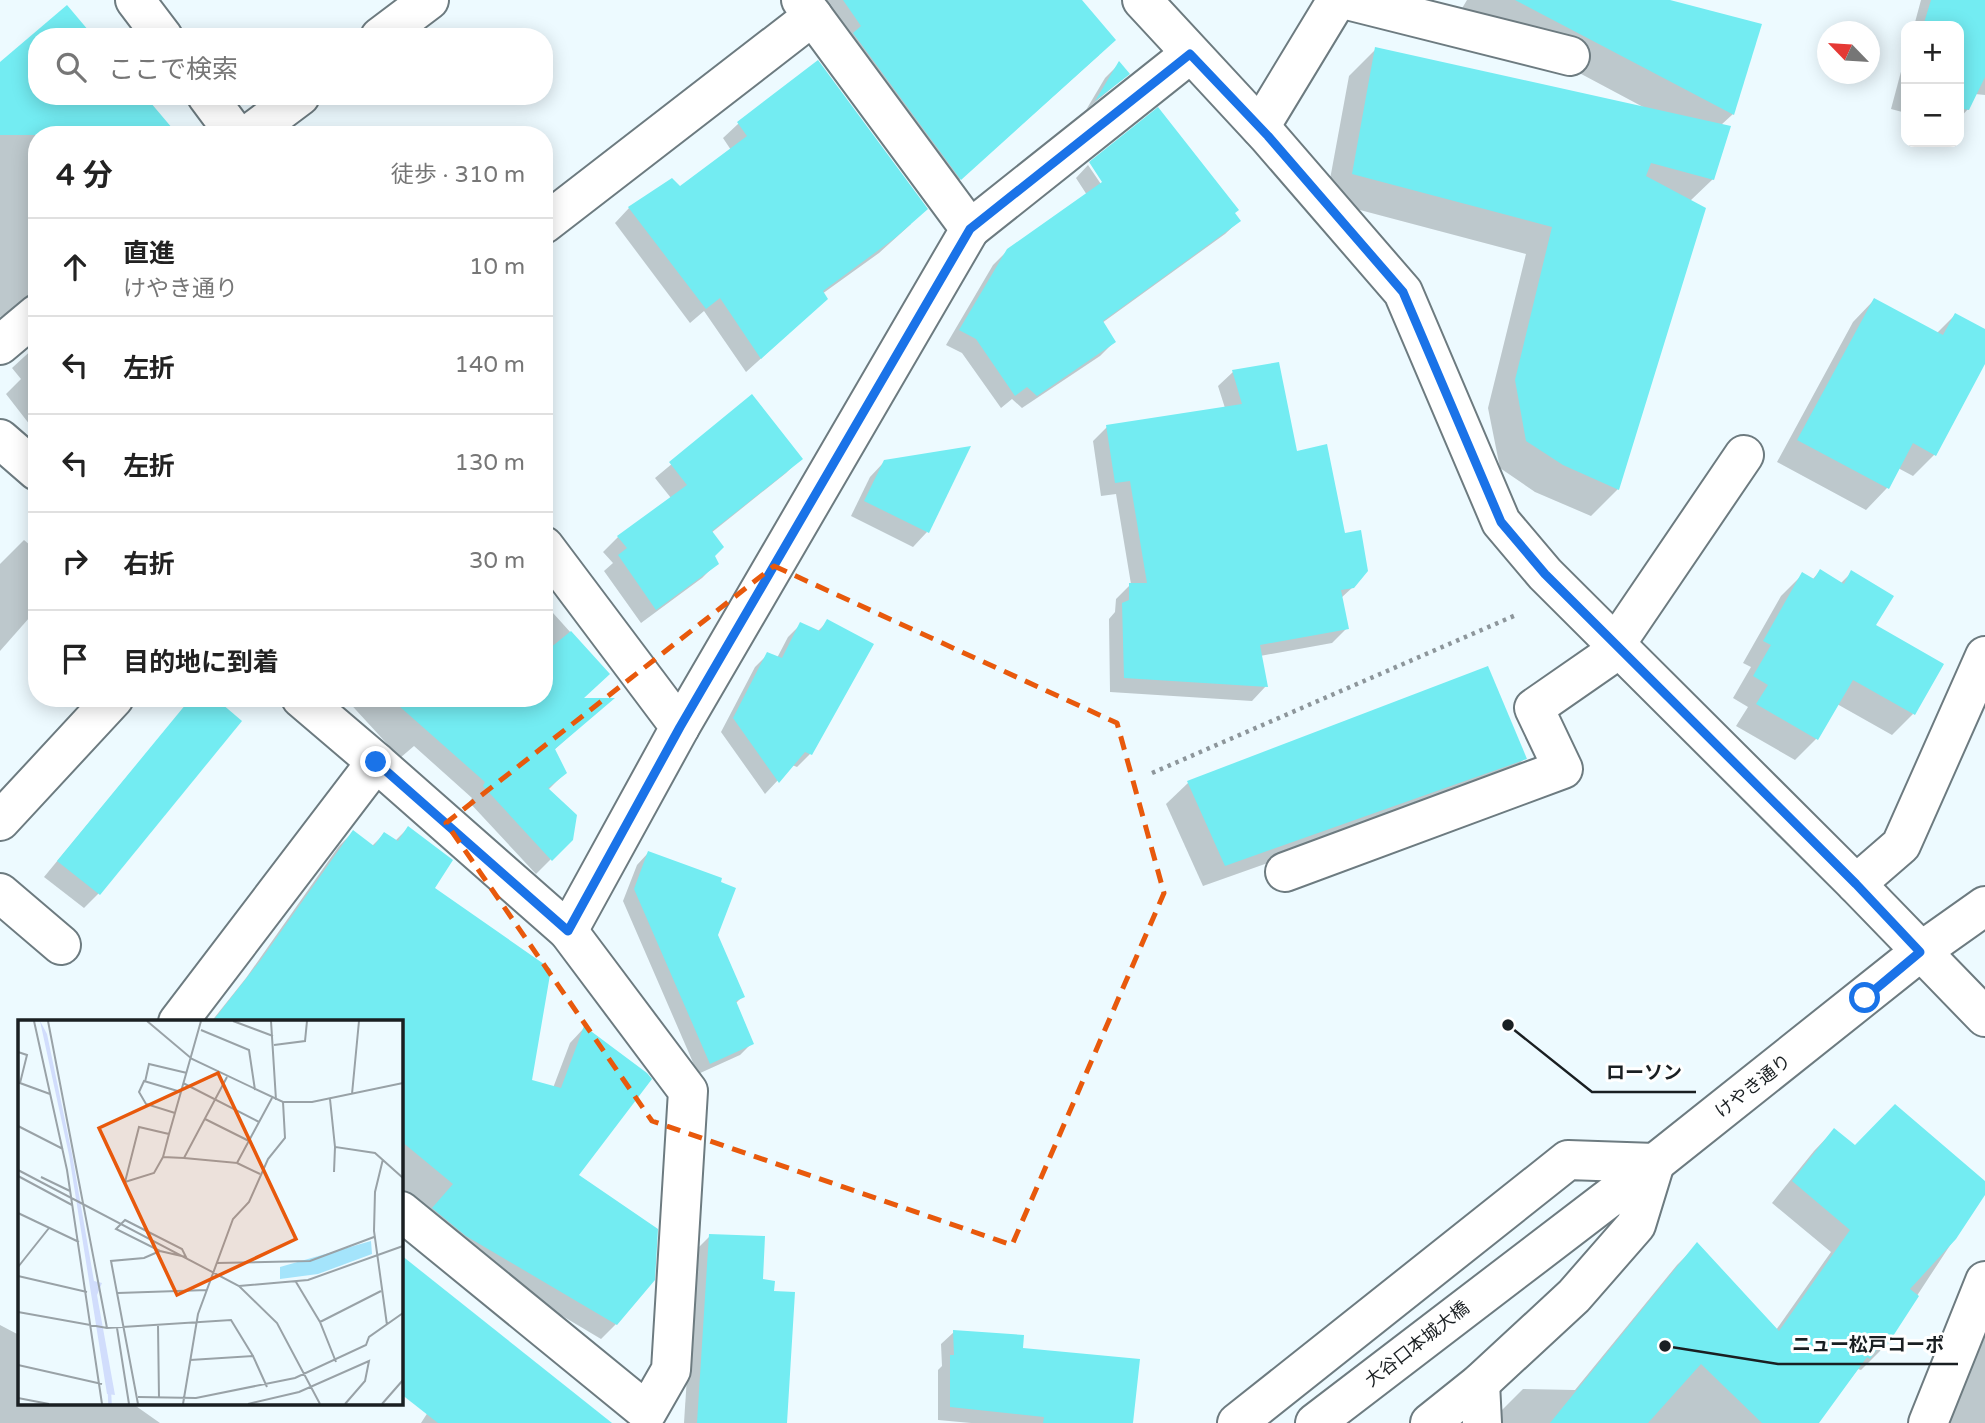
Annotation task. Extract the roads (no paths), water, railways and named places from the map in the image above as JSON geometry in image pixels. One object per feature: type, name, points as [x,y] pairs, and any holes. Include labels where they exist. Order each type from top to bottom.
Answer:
[{"type":"street","points":[[135,0],[156,28]]},
{"type":"street","points":[[392,28],[429,0]]},
{"type":"street","points":[[1142,0],[1260,127],[1403,292],[1501,522],[1545,574],[1856,884],[1985,1017]]},
{"type":"street","points":[[1260,127],[1337,0]]},
{"type":"street","points":[[1347,0],[1570,56]]},
{"type":"street","points":[[553,217],[807,8],[970,229]]},
{"type":"street","points":[[568,931],[680,727],[970,229],[1190,54]]},
{"type":"street","points":[[214,105],[229,126]]},
{"type":"street","points":[[260,126],[288,105]]},
{"type":"street","points":[[0,345],[28,322]]},
{"type":"street","points":[[1285,872],[1563,769],[1534,708],[1617,647],[1744,455]]},
{"type":"street","points":[[553,558],[680,727]]},
{"type":"street","points":[[1856,884],[1901,845],[1985,656]]},
{"type":"street","points":[[0,821],[106,707]]},
{"type":"street","points":[[312,707],[568,931],[688,1091],[671,1370],[647,1412],[402,1212]]},
{"type":"street","points":[[180,1020],[376,762]]},
{"type":"street","points":[[0,893],[61,945]]},
{"type":"street","name":"けやき通り","points":[[1520,1264],[1655,1164],[1920,952],[1985,906]]},
{"type":"street","points":[[1237,1423],[1567,1160],[1655,1164],[1636,1225],[1574,1296],[1480,1382],[1430,1423]]},
{"type":"street","name":"大谷口本城大橋","points":[[1314,1423],[1520,1264]]},
{"type":"street","points":[[1928,1423],[1985,1281]]},
{"type":"street","points":[[1480,1382],[1482,1423]]},
{"type":"place","name":"ローソン","points":[[1508,1025]]},
{"type":"place","name":"ニュー松戸コーポ","points":[[1665,1346]]}]
